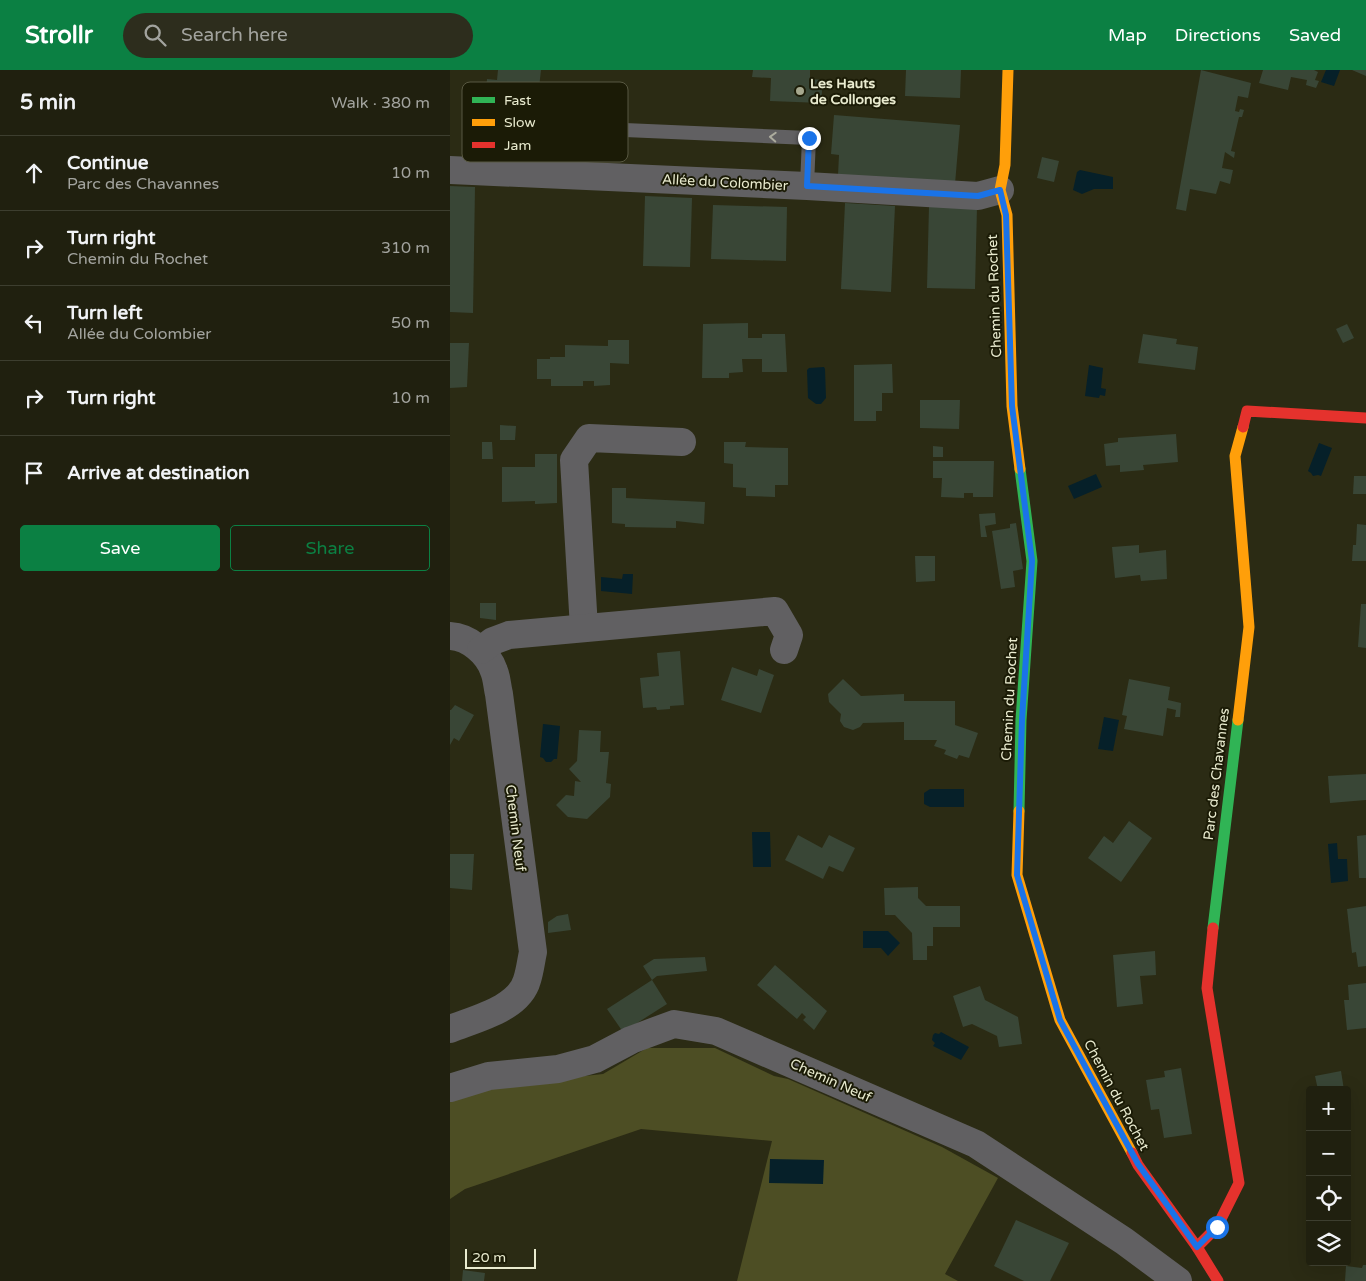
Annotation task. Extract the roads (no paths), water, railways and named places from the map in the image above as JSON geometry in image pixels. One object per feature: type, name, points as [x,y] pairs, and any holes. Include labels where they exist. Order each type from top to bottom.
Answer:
[{"type":"street","name":"Chemin du Rochet","points":[[1008,70],[1005,165],[1000,190],[1006,215],[1012,406],[1032,561],[1022,720],[1017,875],[1060,1020],[1138,1164],[1197,1247],[1218,1281]]},
{"type":"street","name":"Allée du Colombier","points":[[450,170],[807,186],[978,196],[1000,190]]},
{"type":"street","name":"Parc des Chavannes","points":[[1197,1247],[1217,1227],[1239,1183],[1207,988],[1215,904],[1250,627],[1234,456],[1248,410],[1366,418]]},
{"type":"street","points":[[584,628],[574,460],[589,438],[682,442]]},
{"type":"street","points":[[481,650],[493,640],[509,635],[776,611],[789,635],[784,650]]},
{"type":"street","name":"Chemin Neuf","points":[[450,636],[460,636],[481,650],[494,669],[499,694],[532,952],[527,982],[516,998],[497,1011],[450,1029]]},
{"type":"street","name":"Chemin Neuf","points":[[450,1088],[489,1076],[558,1069],[595,1059],[631,1040],[674,1024],[716,1031],[976,1144],[1124,1241],[1178,1281]]},
{"type":"lane","points":[[628,130],[809,138],[807,186]]},
{"type":"lane","points":[[551,174],[552,162]]},
{"type":"water","points":[[1326,70],[1340,70],[1334,86],[1321,82]]},
{"type":"water","points":[[1080,170],[1113,177],[1113,189],[1094,189],[1082,194],[1073,190],[1077,172]]},
{"type":"water","points":[[1089,365],[1103,368],[1101,388],[1106,389],[1105,396],[1100,395],[1099,398],[1085,396]]},
{"type":"water","points":[[824,367],[826,398],[821,404],[816,404],[808,398],[807,370],[809,368]]},
{"type":"water","points":[[1319,443],[1332,448],[1321,476],[1313,476],[1308,471]]},
{"type":"water","points":[[1096,474],[1102,487],[1074,499],[1068,486]]},
{"type":"water","points":[[623,574],[633,574],[632,594],[601,591],[601,577],[622,579]]},
{"type":"water","points":[[1104,717],[1119,720],[1113,751],[1098,749]]},
{"type":"water","points":[[543,724],[560,726],[557,759],[551,762],[546,762],[540,757]]},
{"type":"water","points":[[930,789],[964,789],[964,807],[930,807],[924,804],[924,793]]},
{"type":"water","points":[[752,832],[770,832],[771,867],[753,867]]},
{"type":"water","points":[[1337,843],[1338,859],[1347,859],[1348,881],[1331,883],[1328,844]]},
{"type":"water","points":[[863,931],[888,931],[900,943],[888,956],[881,948],[863,948]]},
{"type":"water","points":[[941,1032],[969,1047],[961,1060],[933,1046],[935,1043],[932,1040],[933,1035]]},
{"type":"water","points":[[770,1159],[824,1160],[823,1184],[769,1183]]},
{"type":"place","name":"Les Hauts de Collonges","points":[[800,91]]}]
